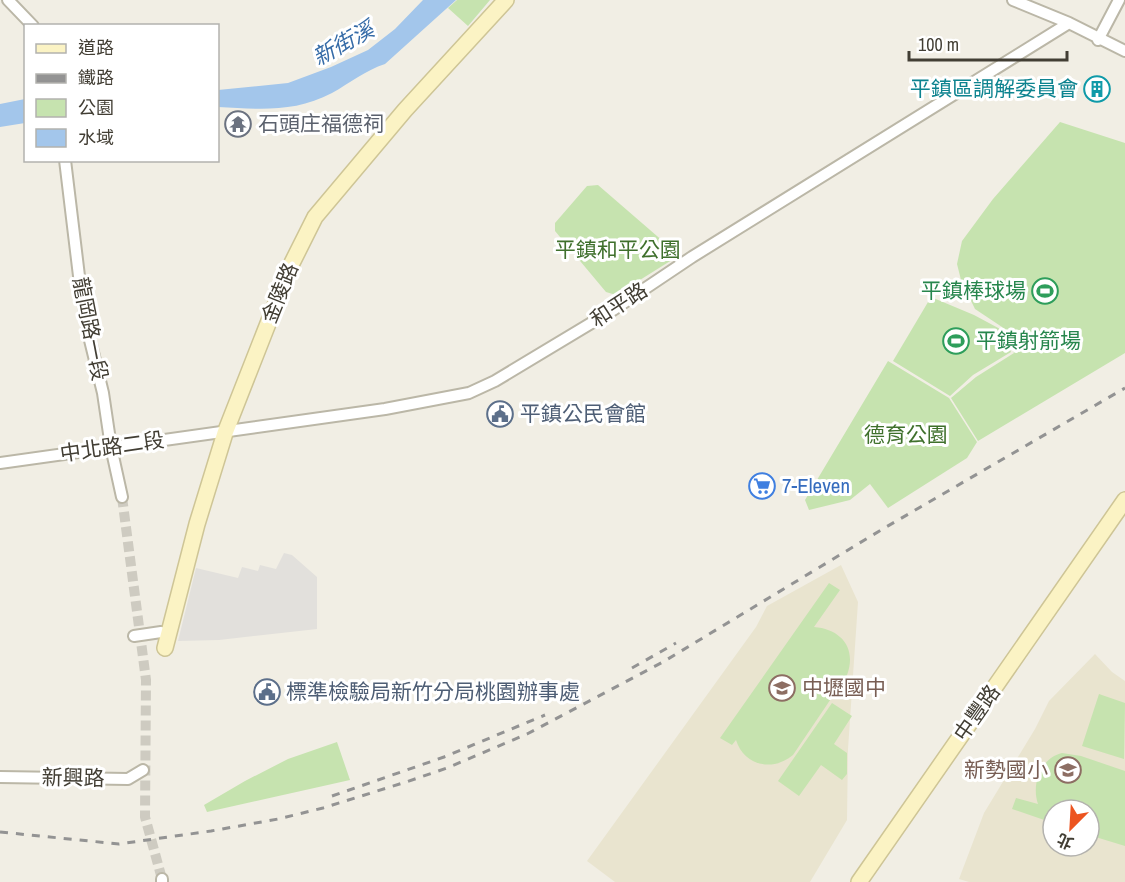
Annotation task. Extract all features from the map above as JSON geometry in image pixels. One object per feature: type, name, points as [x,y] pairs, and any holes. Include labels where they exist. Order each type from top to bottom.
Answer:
[{"type":"main road","name":"金陵路","points":[[165,648],[197,524],[225,433],[291,265],[315,217],[405,110],[506,0]]},
{"type":"main road","name":"中豐路","points":[[859,882],[1125,500]]},
{"type":"street","points":[[8,0],[31,24]]},
{"type":"street","points":[[1013,0],[1068,23],[1098,40],[1125,51]]},
{"type":"street","points":[[1098,40],[1119,0]]},
{"type":"street","name":"和平路","points":[[225,433],[386,409],[469,393],[478,389],[613,310],[692,257],[1068,23]]},
{"type":"street","name":"龍岡路一段","points":[[65,162],[89,336],[103,393],[111,447],[122,496]]},
{"type":"street","name":"中北路二段","points":[[0,463],[225,433]]},
{"type":"street","points":[[134,636],[161,632]]},
{"type":"street","name":"新興路","points":[[0,777],[128,779],[143,770]]},
{"type":"shaded area","points":[[284,553],[292,555],[317,577],[317,629],[219,640],[178,641],[196,568],[238,578],[242,567],[258,571],[260,565],[276,569]]},
{"type":"shaded area","name":"中壢國中","points":[[841,565],[858,602],[848,749],[847,820],[810,882],[615,882],[587,861],[756,627],[767,606]]},
{"type":"shaded area","name":"新勢國小","points":[[1095,654],[1112,672],[1125,681],[1125,882],[969,882],[959,879],[984,813],[1035,729],[1049,701]]},
{"type":"green space","points":[[457,0],[490,0],[468,26],[448,8]]},
{"type":"green space","name":"平鎮棒球場","points":[[1060,122],[1125,143],[1125,353],[978,441],[951,398],[976,377],[1014,353],[1002,327],[975,309],[961,280],[957,264],[962,241],[993,199]]},
{"type":"green space","name":"平鎮和平公園","points":[[598,185],[672,249],[675,258],[616,295],[606,292],[555,231],[555,223],[587,186]]},
{"type":"green space","name":"平鎮射箭場","points":[[931,297],[974,315],[1002,330],[1011,352],[973,375],[950,396],[893,361]]},
{"type":"green space","name":"德育公園","points":[[888,361],[949,398],[977,442],[967,458],[888,508],[870,484],[850,500],[809,510],[805,500]]},
{"type":"green space","points":[[829,583],[840,590],[814,627],[832,632],[844,642],[850,656],[847,675],[793,755],[768,765],[752,761],[745,756],[736,740],[732,745],[720,738]]},
{"type":"green space","points":[[1099,694],[1125,703],[1124,759],[1082,746]]},
{"type":"green space","points":[[832,703],[852,716],[834,744],[847,753],[847,774],[842,780],[821,765],[799,796],[778,781]]},
{"type":"green space","points":[[337,742],[350,780],[207,812],[204,805],[245,781],[288,759]]},
{"type":"green space","points":[[1062,753],[1081,756],[1125,771],[1125,846],[1101,839],[1101,798],[1041,798],[1041,819],[1012,809],[1016,798],[1038,804],[1037,780],[1043,766]]},
{"type":"water","name":"新街溪","points":[[423,0],[456,0],[385,64],[332,93],[290,107],[262,109],[219,107],[219,90],[288,83],[368,50],[395,29]]},
{"type":"water","points":[[24,99],[24,123],[0,127],[0,104]]},
{"type":"tunnel","points":[[122,497],[146,680],[145,817],[162,879]]},
{"type":"railway","points":[[0,832],[119,844],[211,831],[323,808],[447,768],[527,734],[663,662],[881,530],[1125,388]]},
{"type":"railway","points":[[632,668],[676,643]]},
{"type":"railway","points":[[332,796],[444,757],[545,715]]},
{"type":"place","name":"平鎮區調解委員會","points":[[1097,89]]},
{"type":"place","name":"石頭庄福德祠","points":[[238,124]]},
{"type":"place","name":"平鎮棒球場","points":[[1045,291]]},
{"type":"place","name":"平鎮射箭場","points":[[956,341]]},
{"type":"place","name":"平鎮公民會館","points":[[500,414]]},
{"type":"place","name":"7-Eleven","points":[[762,486]]},
{"type":"place","name":"中壢國中","points":[[782,688]]},
{"type":"place","name":"標準檢驗局新竹分局桃園辦事處","points":[[267,692]]},
{"type":"place","name":"新勢國小","points":[[1068,770]]}]
